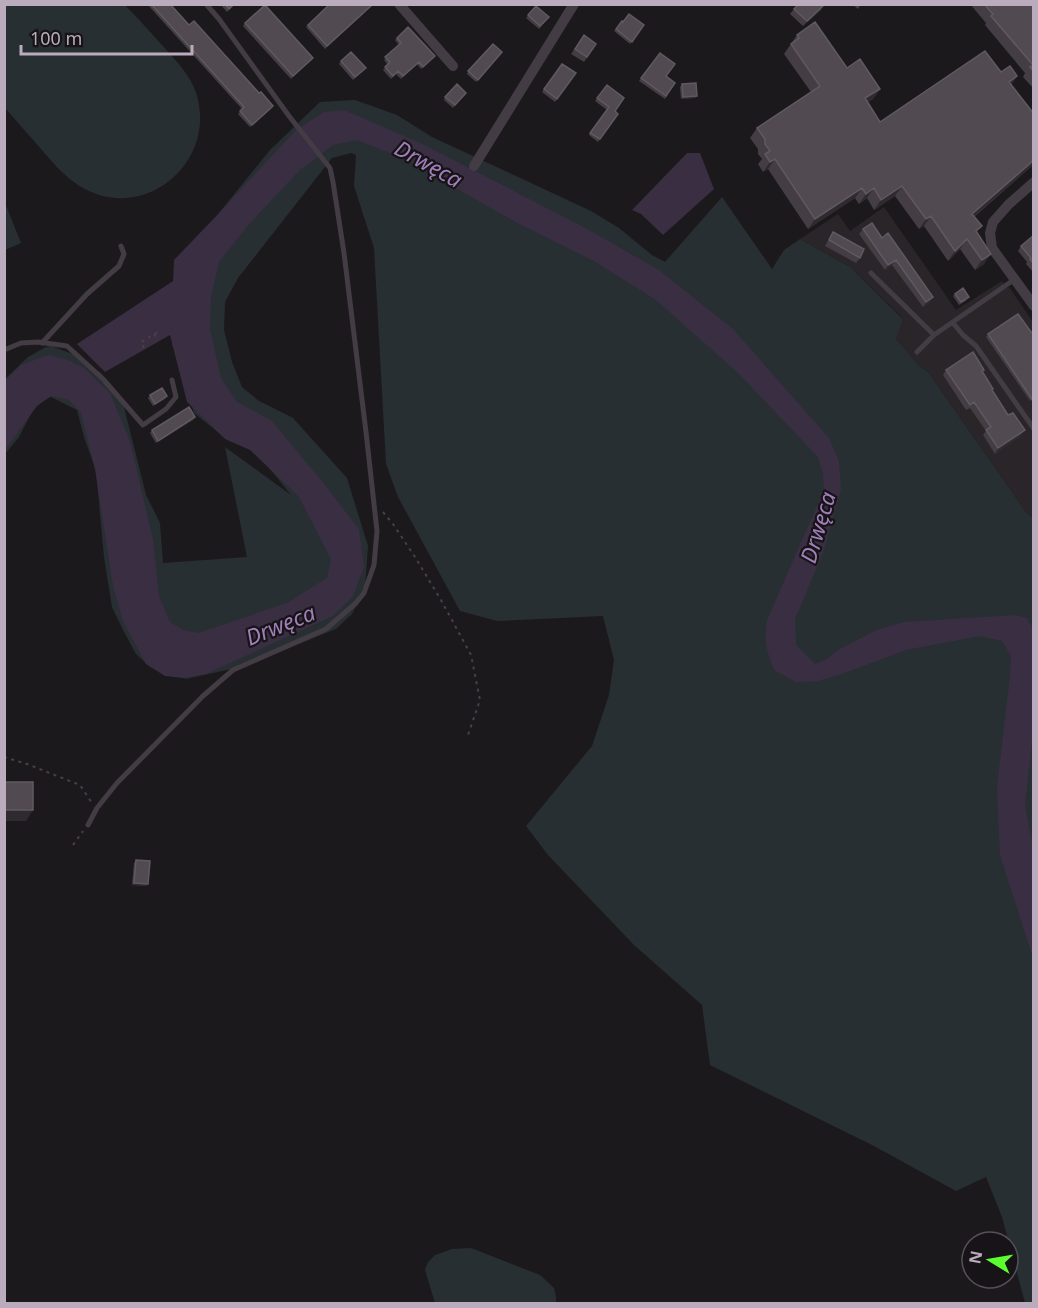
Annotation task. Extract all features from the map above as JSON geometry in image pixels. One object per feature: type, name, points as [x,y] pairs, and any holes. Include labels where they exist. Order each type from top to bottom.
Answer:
[{"type":"street","points":[[399,4],[453,66]]},
{"type":"street","points":[[474,166],[574,4]]},
{"type":"street","points":[[1034,182],[993,222],[990,233],[992,248],[1034,306]]},
{"type":"lane","points":[[88,825],[97,808],[117,783],[203,696],[233,670],[326,629],[364,593],[374,565],[377,531],[344,253],[330,168],[206,4]]},
{"type":"lane","points":[[42,343],[87,294],[119,266],[124,254],[121,246]]},
{"type":"lane","points":[[870,273],[934,335]]},
{"type":"lane","points":[[917,352],[934,335],[1014,279]]},
{"type":"lane","points":[[952,323],[976,346],[1034,429]]},
{"type":"lane","points":[[4,350],[21,343],[67,346],[103,379],[143,425],[166,409],[176,398],[172,380]]},
{"type":"path","points":[[136,345],[158,332]]},
{"type":"path","points":[[154,334],[158,340]]},
{"type":"path","points":[[141,342],[144,348]]},
{"type":"path","points":[[373,501],[393,524],[415,557],[471,656],[480,700],[467,738]]},
{"type":"path","points":[[4,757],[80,785],[92,803]]},
{"type":"path","points":[[73,845],[88,825]]},
{"type":"shaded area","points":[[4,5],[125,5],[130,10],[182,68],[196,93],[200,118],[197,141],[187,162],[172,178],[153,191],[132,197],[108,197],[78,185],[56,166],[5,108]]},
{"type":"shaded area","points":[[355,100],[397,115],[432,137],[591,211],[619,228],[652,255],[665,262],[722,197],[772,269],[784,250],[800,239],[850,267],[903,319],[896,339],[919,366],[928,372],[1026,512],[1033,518],[1033,1303],[1025,1303],[1020,1284],[1020,1230],[1005,1230],[986,1177],[956,1191],[874,1146],[710,1065],[702,1005],[634,945],[548,855],[526,826],[592,746],[609,695],[614,660],[603,616],[497,621],[460,611],[398,497],[386,464],[374,248],[354,186],[356,155],[351,153],[332,158],[238,278],[225,302],[224,330],[232,362],[242,387],[259,401],[293,418],[347,478],[368,546],[365,589],[352,614],[336,629],[245,666],[186,679],[150,667],[136,654],[112,607],[104,557],[96,471],[77,410],[51,397],[36,404],[19,437],[5,454],[4,381],[28,357],[46,347],[51,346],[78,356],[101,373],[122,399],[146,495],[160,523],[163,563],[247,557],[225,447],[291,495],[253,448],[219,433],[194,413],[172,344],[186,268],[219,213],[270,150],[320,102]]},
{"type":"shaded area","points":[[5,203],[21,243],[4,250]]},
{"type":"shaded area","points":[[884,207],[956,310],[1002,281],[1007,288],[1009,287],[1033,322],[1033,518],[1026,512],[928,372],[919,367],[895,338],[903,318],[850,267],[800,239],[838,214],[850,231]]},
{"type":"shaded area","points":[[471,1248],[540,1275],[554,1288],[556,1303],[435,1303],[425,1270],[428,1262],[435,1255],[452,1249]]},
{"type":"water","name":"Drwęca","points":[[344,110],[418,142],[589,230],[659,270],[733,329],[829,438],[839,461],[841,490],[823,553],[795,619],[796,645],[815,664],[876,630],[904,622],[1015,615],[1027,618],[1034,632],[1034,726],[1025,805],[1033,847],[1033,958],[1000,855],[997,787],[1011,656],[1002,641],[980,636],[906,650],[818,681],[796,682],[774,670],[766,646],[767,620],[824,490],[823,474],[818,457],[738,373],[656,300],[592,260],[517,223],[405,159],[357,140],[333,145],[300,170],[250,223],[219,262],[211,297],[210,329],[221,378],[237,402],[271,420],[359,529],[364,567],[353,596],[333,616],[206,674],[183,678],[165,676],[146,664],[123,621],[113,586],[95,469],[81,413],[69,400],[51,396],[37,406],[5,450],[5,381],[21,365],[48,355],[68,360],[84,368],[110,393],[130,441],[153,540],[159,596],[170,622],[183,630],[198,633],[287,603],[327,578],[331,559],[299,497],[250,450],[225,439],[187,402],[170,335],[105,372],[77,344],[173,281],[174,260],[296,130],[324,112]]},
{"type":"water","points":[[687,153],[700,153],[714,189],[663,235],[641,214],[632,210]]},
{"type":"building","points":[[151,4],[170,4],[189,25],[194,21],[273,106],[252,125],[240,111],[244,107]]},
{"type":"building","points":[[330,4],[373,4],[327,46],[308,25]]},
{"type":"building","points":[[799,4],[824,5],[807,21],[794,9]]},
{"type":"building","points":[[984,4],[1034,4],[1034,72],[1030,67],[1033,65],[991,16],[993,14]]},
{"type":"building","points":[[265,5],[313,58],[293,76],[245,23]]},
{"type":"building","points":[[536,6],[549,17],[540,26],[528,15]]},
{"type":"building","points":[[629,14],[644,25],[632,42],[616,29]]},
{"type":"building","points":[[815,22],[847,68],[860,59],[880,89],[865,98],[880,122],[985,51],[1001,72],[1010,66],[1017,76],[1009,82],[1034,114],[1034,160],[972,214],[982,226],[976,231],[991,254],[982,260],[967,239],[955,251],[931,216],[926,219],[902,186],[881,200],[874,188],[866,194],[862,188],[815,219],[775,159],[770,162],[765,154],[770,151],[757,128],[820,86],[791,44],[799,38],[797,35]]},
{"type":"building","points":[[408,27],[435,56],[423,67],[419,62],[403,76],[398,71],[393,76],[385,67],[390,62],[385,57],[401,43],[397,38]]},
{"type":"building","points":[[584,35],[596,44],[587,57],[575,49]]},
{"type":"building","points":[[493,44],[502,52],[478,80],[468,71]]},
{"type":"building","points":[[351,52],[366,68],[355,77],[341,61]]},
{"type":"building","points":[[660,53],[675,64],[666,76],[675,83],[666,96],[641,78]]},
{"type":"building","points":[[562,64],[576,73],[557,99],[544,89]]},
{"type":"building","points":[[696,83],[697,96],[683,97],[682,84]]},
{"type":"building","points":[[457,84],[466,93],[455,105],[445,97]]},
{"type":"building","points":[[607,85],[624,98],[615,111],[618,114],[600,139],[590,133],[609,107],[597,98]]},
{"type":"building","points":[[872,223],[882,238],[888,233],[933,297],[926,302],[896,260],[888,265],[863,229]]},
{"type":"building","points":[[833,232],[864,249],[860,258],[829,240]]},
{"type":"building","points":[[1034,235],[1034,264],[1021,246]]},
{"type":"building","points":[[963,288],[969,297],[961,302],[955,294]]},
{"type":"building","points":[[1018,314],[1034,336],[1034,397],[1032,399],[988,334]]},
{"type":"building","points":[[973,352],[992,390],[1008,415],[1013,413],[1025,430],[998,448],[986,430],[991,427],[974,402],[970,405],[946,370]]},
{"type":"building","points":[[162,388],[167,396],[155,404],[150,395]]},
{"type":"building","points":[[189,407],[195,417],[158,441],[152,430]]},
{"type":"building","points":[[4,782],[33,782],[33,810],[4,810]]},
{"type":"building","points":[[136,860],[150,861],[148,884],[134,883]]}]
